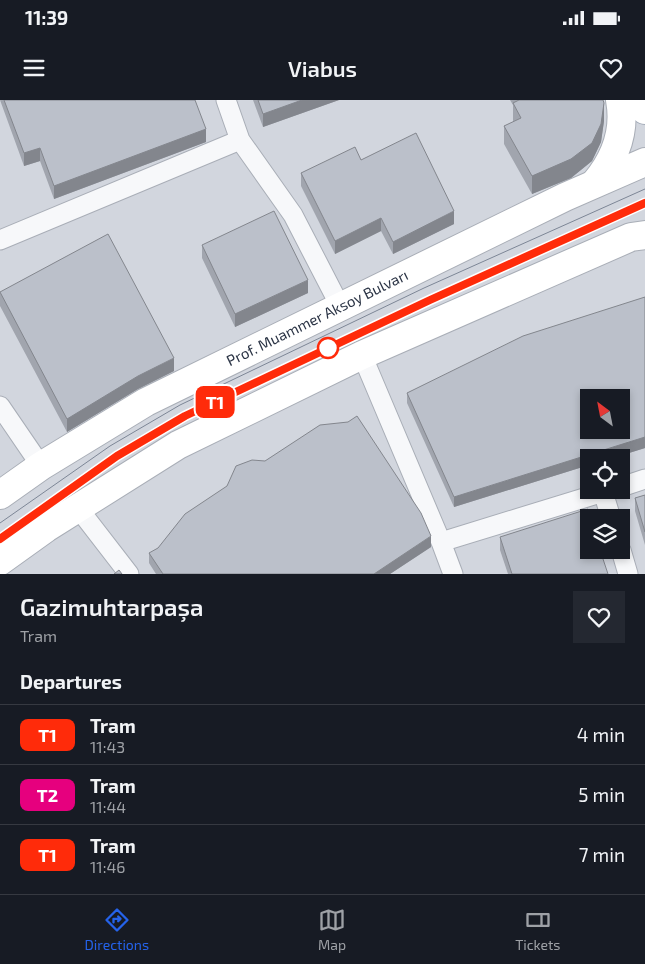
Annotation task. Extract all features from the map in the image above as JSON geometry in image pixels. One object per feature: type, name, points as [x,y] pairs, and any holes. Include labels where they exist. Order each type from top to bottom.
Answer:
[{"type":"main road","points":[[595,183],[605,171],[619,142],[622,115],[620,100]]},
{"type":"main road","points":[[635,100],[645,110]]},
{"type":"main road","name":"Prof. Muammer Aksoy Bulvarı","points":[[0,495],[41,466],[146,402],[595,183],[645,162]]},
{"type":"main road","points":[[0,561],[78,508],[178,445],[362,355],[640,234]]},
{"type":"street","points":[[226,100],[240,140],[293,215],[340,306]]},
{"type":"street","points":[[0,240],[240,140]]},
{"type":"street","points":[[362,355],[442,542],[452,574]]},
{"type":"street","points":[[0,406],[41,466]]},
{"type":"street","points":[[630,484],[645,479]]},
{"type":"street","points":[[442,542],[581,499]]},
{"type":"street","points":[[78,508],[129,574]]},
{"type":"street","points":[[623,559],[628,574]]},
{"type":"shaded area","points":[[0,100],[645,100],[645,574],[0,574]]},
{"type":"building","points":[[4,100],[195,100],[206,129],[54,186],[40,148],[24,153]]},
{"type":"building","points":[[258,100],[302,100],[263,114]]},
{"type":"building","points":[[519,100],[603,100],[601,124],[592,143],[571,159],[532,176],[504,126],[521,118],[513,103]]},
{"type":"building","points":[[416,133],[454,211],[393,242],[381,218],[335,241],[301,173],[355,147],[361,160]]},
{"type":"building","points":[[274,211],[308,280],[235,314],[202,245]]},
{"type":"building","points":[[108,234],[174,358],[138,376],[67,419],[0,292]]},
{"type":"building","points":[[645,297],[645,437],[607,449],[580,449],[580,457],[454,497],[407,393],[523,336]]},
{"type":"building","points":[[357,416],[421,513],[431,536],[374,574],[163,574],[149,553],[158,548],[185,514],[227,486],[236,466],[252,460],[265,461],[320,425],[348,422]]},
{"type":"building","points":[[645,495],[645,532],[635,498]]},
{"type":"building","points":[[580,512],[580,559],[603,559],[608,574],[512,574],[500,537]]},
{"type":"building","points":[[119,570],[122,574],[114,574]]},
{"type":"tram line","points":[[0,523],[110,446],[180,405],[424,288],[645,189]]},
{"type":"tram line","points":[[0,539],[117,456],[185,416],[430,300],[645,203]]},
{"type":"tram line","name":"T1","points":[[0,539],[117,456],[185,416],[553,243],[645,203]]}]
